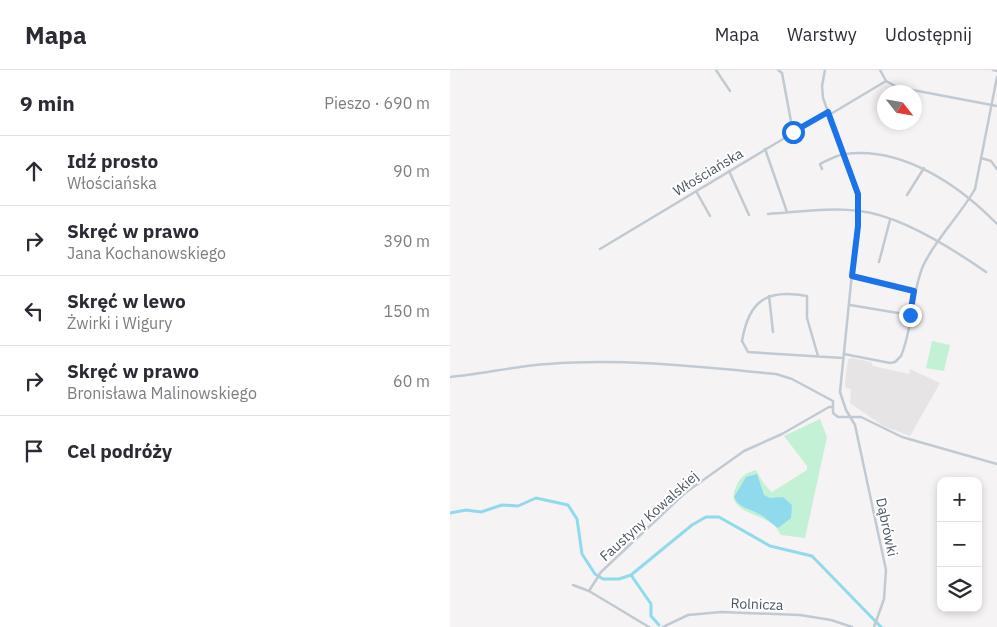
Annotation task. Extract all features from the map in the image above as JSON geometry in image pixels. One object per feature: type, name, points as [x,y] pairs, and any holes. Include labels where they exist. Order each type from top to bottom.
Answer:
[{"type":"street","points":[[716,70],[730,91]]},
{"type":"street","points":[[778,70],[782,73],[793,132]]},
{"type":"street","points":[[825,70],[822,93],[858,194],[859,211],[840,386],[846,410],[840,417]]},
{"type":"street","points":[[880,70],[886,81],[897,87],[997,106]]},
{"type":"street","points":[[993,70],[997,71]]},
{"type":"street","points":[[818,356],[807,318],[807,296],[781,292],[769,296],[752,313],[742,336],[748,352],[768,354],[818,356],[844,356],[890,363],[895,362],[901,356],[914,291],[924,265],[938,242],[970,200],[976,186],[997,78]]},
{"type":"street","name":"Włościańska","points":[[600,249],[793,132],[886,81]]},
{"type":"street","points":[[765,149],[787,212]]},
{"type":"street","points":[[822,169],[820,164],[844,154],[896,157],[924,168],[970,200],[997,224]]},
{"type":"street","points":[[981,158],[990,161],[997,169]]},
{"type":"street","points":[[907,195],[924,168]]},
{"type":"street","points":[[729,171],[749,216]]},
{"type":"street","points":[[696,191],[710,216]]},
{"type":"street","points":[[768,214],[807,211],[859,211],[890,220],[951,248],[986,272]]},
{"type":"street","points":[[879,262],[890,220]]},
{"type":"street","points":[[852,276],[914,291]]},
{"type":"street","points":[[769,296],[773,332]]},
{"type":"street","points":[[850,305],[910,315]]},
{"type":"street","points":[[450,377],[548,364],[640,362],[776,374],[792,379],[832,400],[834,414],[840,417],[862,417],[902,437],[997,464]]},
{"type":"street","name":"Faustyny Kowalskiej","points":[[589,590],[599,574],[672,504],[734,457],[782,434],[829,407],[833,407]]},
{"type":"street","name":"Dąbrówki","points":[[846,410],[855,426],[885,565],[885,594],[878,620],[874,626]]},
{"type":"street","points":[[855,426],[856,420],[862,417]]},
{"type":"street","points":[[573,585],[589,590],[649,627]]},
{"type":"street","name":"Rolnicza","points":[[663,627],[688,615],[721,612],[814,616],[852,627]]},
{"type":"shaded area","points":[[852,358],[871,362],[873,366],[909,374],[910,369],[940,383],[910,436],[883,426],[850,403],[851,389],[846,388],[845,383],[848,359]]},
{"type":"green space","points":[[932,341],[950,345],[944,371],[926,368]]},
{"type":"green space","points":[[820,419],[827,437],[805,538],[781,535],[774,525],[768,521],[739,507],[735,502],[736,487],[743,476],[756,470],[764,484],[772,492],[807,470],[807,466],[784,436]]},
{"type":"water","points":[[757,474],[764,495],[770,498],[783,497],[792,505],[791,518],[778,528],[760,514],[741,506],[734,497],[746,477]]},
{"type":"waterway","points":[[450,513],[466,510],[481,512],[502,505],[518,506],[536,498],[568,505],[577,519],[582,554],[595,574],[603,579],[619,579],[631,575],[692,525],[706,517],[719,517],[770,546],[812,556],[881,627]]},
{"type":"waterway","points":[[631,575],[651,604],[651,616],[659,625]]},
{"type":"route","points":[[793,132],[828,112],[858,194],[858,226],[852,276],[914,291],[910,315]]}]
